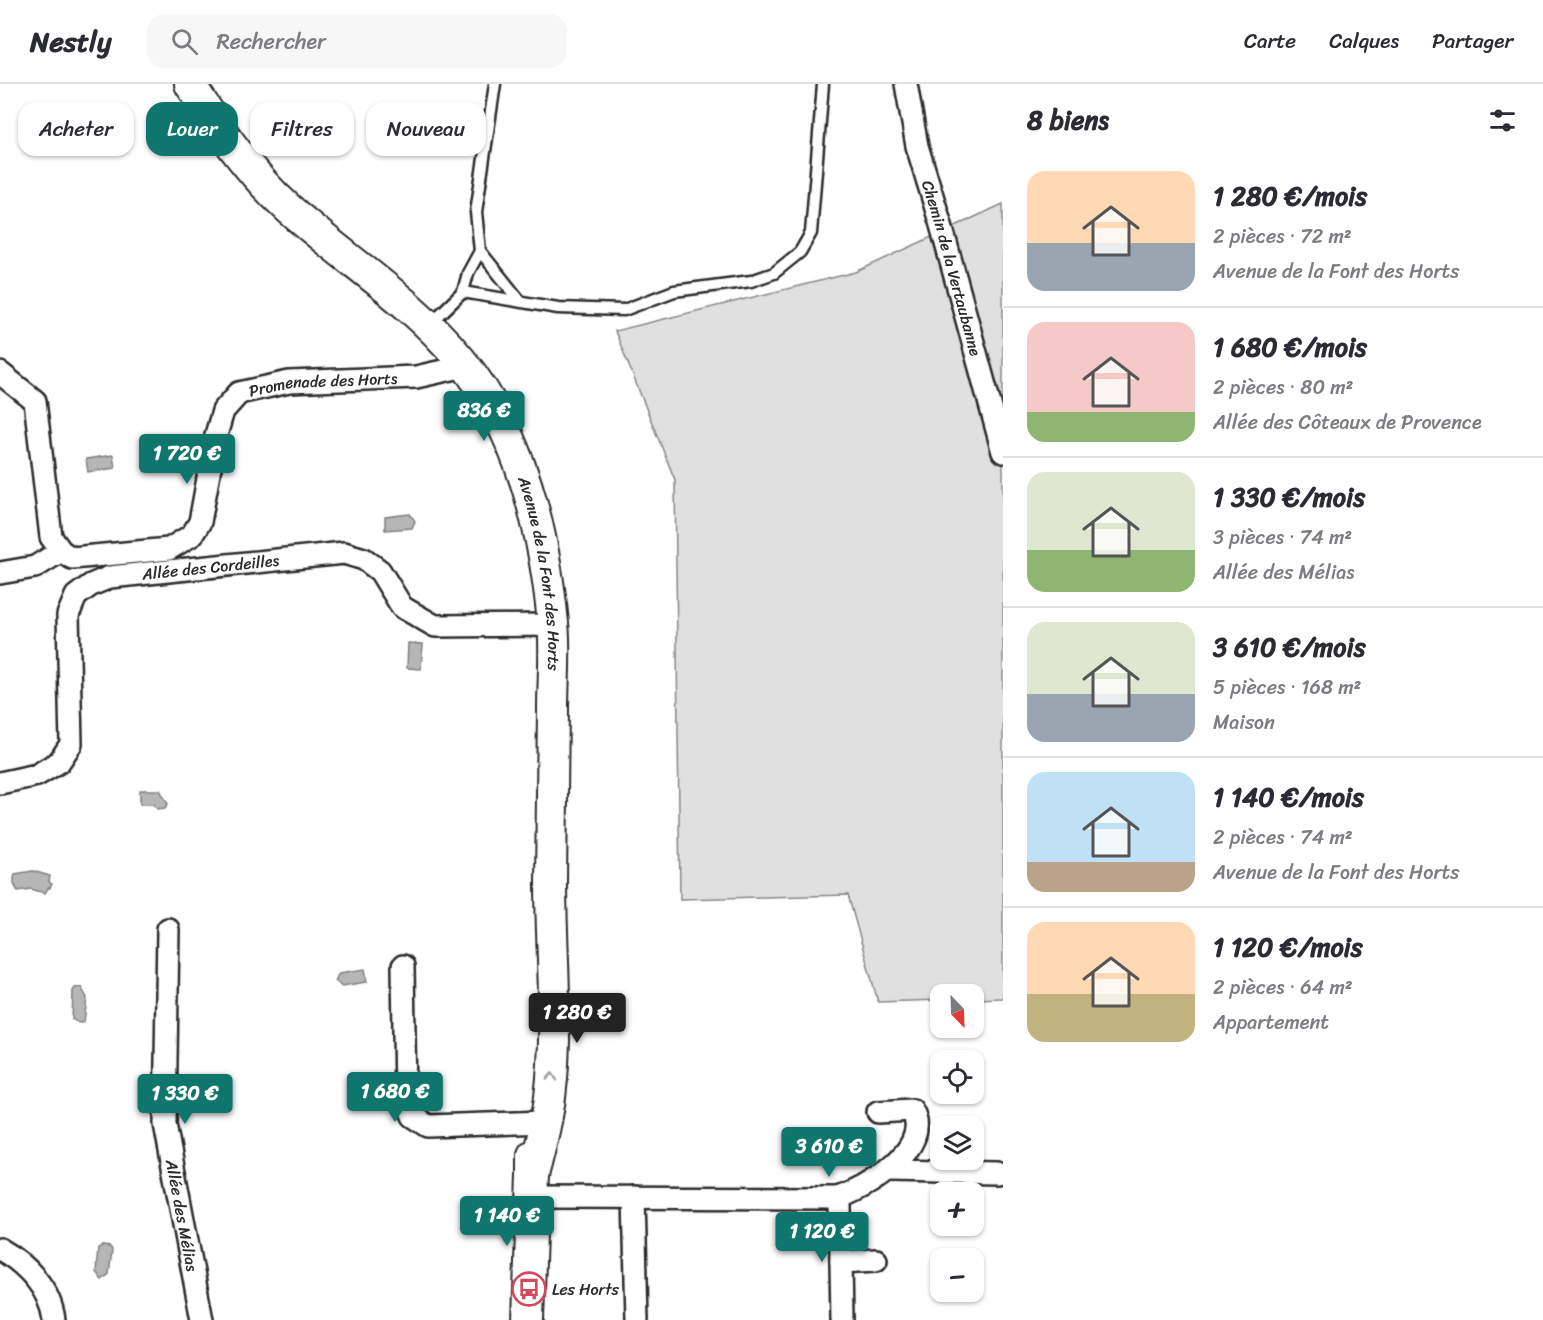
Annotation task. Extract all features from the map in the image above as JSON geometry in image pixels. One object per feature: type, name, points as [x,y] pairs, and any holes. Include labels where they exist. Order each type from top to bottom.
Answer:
[{"type":"main road","name":"Avenue de la Font des Horts","points":[[190,84],[218,128],[249,167],[286,207],[430,324],[462,361],[491,403],[510,441],[536,516],[554,625],[551,907],[532,1050],[538,1122],[528,1320]]},
{"type":"street","name":"Chemin de la Vertaubanne","points":[[906,84],[917,146],[1003,452]]},
{"type":"street","name":"Promenade des Horts","points":[[61,551],[72,558],[169,549],[192,535],[201,522],[216,435],[224,411],[239,393],[289,382],[416,377],[452,369],[462,361]]},
{"type":"street","points":[[0,374],[35,400],[51,537],[61,551],[35,567],[0,573]]},
{"type":"street","name":"Allée des Cordeilles","points":[[0,783],[37,775],[59,762],[71,744],[68,615],[76,596],[91,585],[110,577],[344,553],[364,559],[380,571],[402,607],[435,626],[554,625]]},
{"type":"street","name":"Allée des Mélias","points":[[168,929],[165,1124],[202,1320]]},
{"type":"street","points":[[403,966],[405,1097],[413,1116],[428,1126],[538,1122]]},
{"type":"street","points":[[533,1186],[634,1197],[837,1198],[888,1171],[913,1143],[915,1116],[912,1110],[878,1112]]},
{"type":"street","points":[[888,1171],[997,1173]]},
{"type":"street","points":[[634,1197],[637,1320]]},
{"type":"street","points":[[837,1198],[840,1205],[842,1320]]},
{"type":"street","points":[[0,1249],[17,1258],[39,1281],[53,1310],[54,1320]]},
{"type":"street","points":[[841,1262],[876,1260]]},
{"type":"lane","points":[[488,84],[494,89],[476,212],[480,251],[520,302]]},
{"type":"lane","points":[[463,292],[558,308],[624,310],[674,291],[751,281],[774,273],[800,252],[811,233],[823,84]]},
{"type":"lane","points":[[430,324],[463,292],[468,273],[480,251]]},
{"type":"shaded area","points":[[1003,204],[1003,998],[984,999],[984,984],[930,984],[930,1000],[878,1002],[848,895],[680,899],[675,480],[615,331],[856,272]]},
{"type":"shaded area","points":[[113,455],[115,468],[88,472],[86,459]]},
{"type":"shaded area","points":[[410,514],[415,521],[412,528],[385,530],[385,517]]},
{"type":"shaded area","points":[[408,643],[423,644],[421,669],[407,668]]},
{"type":"shaded area","points":[[140,790],[160,790],[168,804],[165,808],[157,809],[154,804],[140,804]]},
{"type":"shaded area","points":[[33,871],[50,876],[49,882],[52,884],[45,893],[31,889],[18,891],[14,883],[15,874]]},
{"type":"shaded area","points":[[365,969],[367,982],[342,986],[335,981],[339,973]]},
{"type":"shaded area","points":[[81,987],[87,998],[84,1022],[79,1023],[72,1019],[73,991]]},
{"type":"shaded area","points":[[110,1247],[112,1250],[109,1274],[102,1280],[96,1272],[98,1248]]},
{"type":"place","name":"Les Horts","points":[[529,1289]]}]
